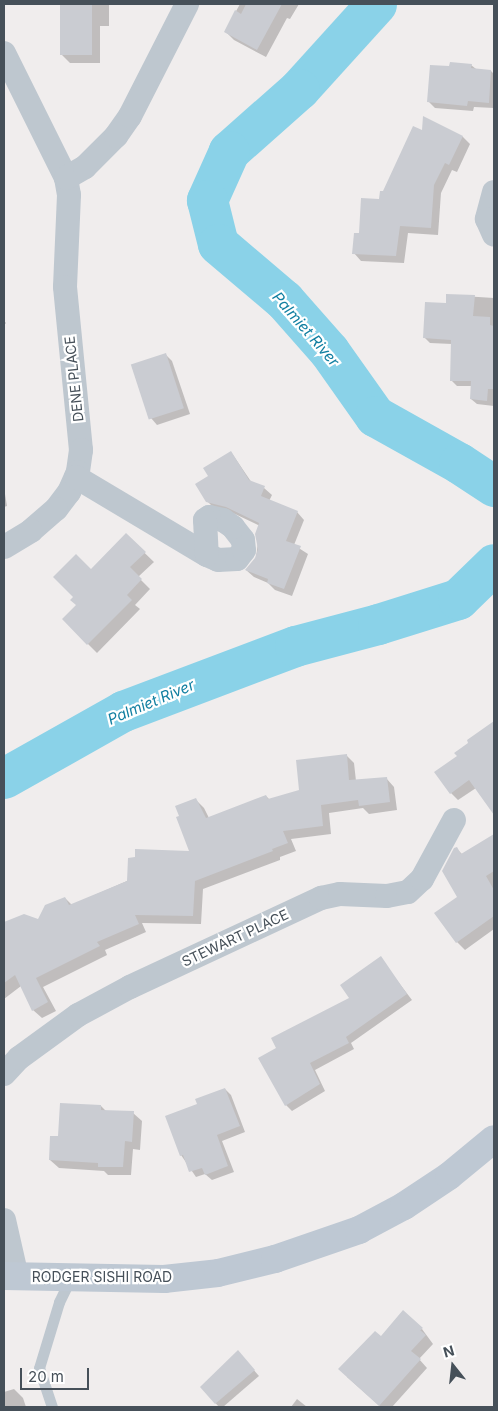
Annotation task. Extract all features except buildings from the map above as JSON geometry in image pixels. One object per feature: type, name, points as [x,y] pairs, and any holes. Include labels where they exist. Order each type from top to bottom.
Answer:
[{"type":"main road","name":"RODGER SISHI ROAD","points":[[10,1277],[164,1279],[218,1273],[275,1260],[359,1230],[404,1206],[449,1176],[494,1139]]},
{"type":"street","points":[[4,53],[66,178],[99,155],[130,116],[187,4]]},
{"type":"street","name":"DENE PLACE","points":[[4,547],[31,531],[56,509],[69,492],[76,477],[81,444],[65,287],[69,196],[66,178]]},
{"type":"street","points":[[494,192],[487,219],[494,235]]},
{"type":"street","points":[[76,477],[207,555]]},
{"type":"street","name":"STEWART PLACE","points":[[4,1074],[19,1058],[78,1015],[130,987],[321,898],[340,894],[387,896],[408,892],[422,879],[454,820]]},
{"type":"street","points":[[4,1220],[10,1277]]},
{"type":"lane","points":[[52,1407],[39,1368],[59,1302],[70,1279]]},
{"type":"waterway","name":"Palmiet River","points":[[376,4],[299,89],[229,151],[207,200],[218,244],[284,300],[329,351],[375,416],[459,463],[494,486]]},
{"type":"waterway","name":"Palmiet River","points":[[4,778],[123,711],[295,646],[378,624],[458,599],[494,564]]}]
